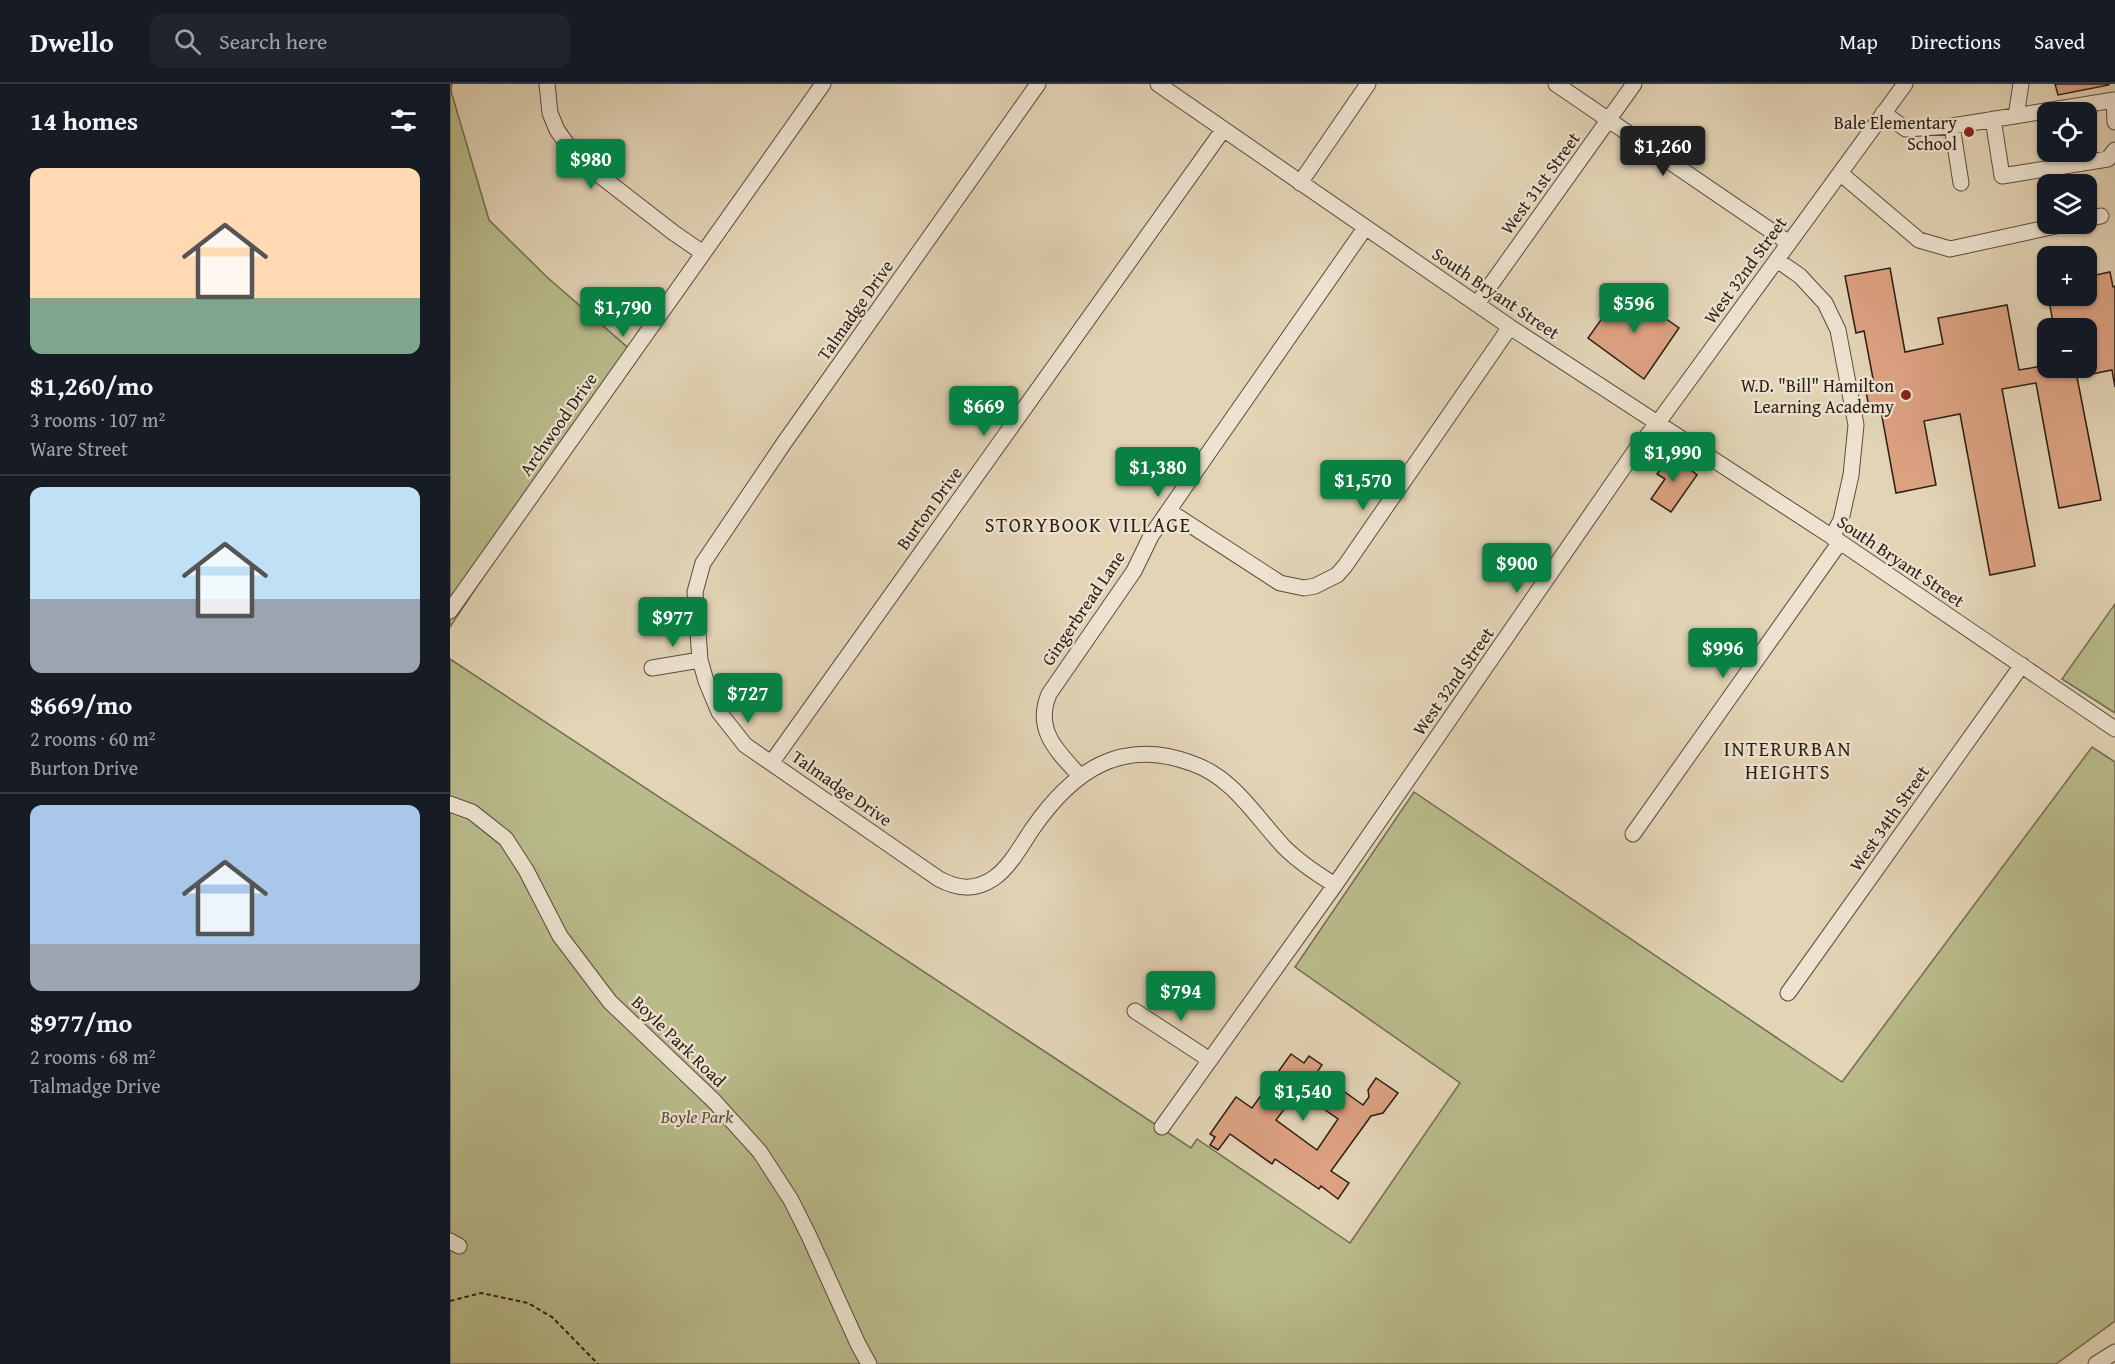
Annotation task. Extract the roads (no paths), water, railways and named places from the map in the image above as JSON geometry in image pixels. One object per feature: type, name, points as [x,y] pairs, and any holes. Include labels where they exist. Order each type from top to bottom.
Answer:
[{"type":"street","points":[[547,84],[550,113],[557,130],[576,157],[703,253]]},
{"type":"street","name":"Archwood Drive","points":[[450,611],[823,84]]},
{"type":"street","name":"Talmadge Drive","points":[[1038,84],[784,443],[703,563],[695,592],[700,660],[706,681],[723,718],[745,744],[952,886],[965,888],[983,884],[1000,872],[1041,817],[1080,776],[1104,763],[1139,755],[1166,756],[1193,763],[1211,772],[1236,792],[1285,848],[1307,867],[1335,885]]},
{"type":"street","name":"South Bryant Street","points":[[1158,84],[1510,327],[1836,539],[2115,729]]},
{"type":"street","points":[[1300,183],[1368,84]]},
{"type":"street","points":[[1556,84],[1789,243]]},
{"type":"street","name":"West 31st Street","points":[[1478,304],[1634,84]]},
{"type":"street","name":"West 32nd Street","points":[[1162,1127],[1335,885],[1637,448],[1657,424],[1905,84]]},
{"type":"street","points":[[2016,116],[2021,84]]},
{"type":"street","points":[[1883,113],[1906,129],[1952,126],[2114,100],[2115,122]]},
{"type":"street","points":[[1993,119],[2002,176],[2108,159],[2115,150]]},
{"type":"street","points":[[1952,126],[1961,183]]},
{"type":"street","name":"Burton Drive","points":[[772,762],[1224,130]]},
{"type":"street","points":[[1840,173],[1919,240],[1950,249],[2037,230]]},
{"type":"street","name":"Gingerbread Lane","points":[[1080,776],[1061,756],[1048,737],[1044,704],[1049,694],[1134,571],[1151,536],[1365,228]]},
{"type":"street","points":[[1634,834],[1836,539],[1841,520],[1851,475],[1856,425],[1838,330],[1825,303],[1800,276],[1777,260]]},
{"type":"street","points":[[1169,511],[1280,584],[1304,588],[1326,582],[1345,566],[1510,327]]},
{"type":"street","points":[[652,668],[700,660]]},
{"type":"street","name":"West 34th Street","points":[[1788,993],[2022,666]]},
{"type":"street","name":"Boyle Park Road","points":[[450,804],[472,812],[506,839],[526,870],[560,936],[610,1002],[714,1101],[760,1152],[809,1236],[858,1344],[870,1364]]},
{"type":"street","points":[[1135,1011],[1210,1060]]},
{"type":"street","points":[[2096,1364],[2115,1352]]},
{"type":"place","name":"Bale Elementary School","points":[[1969,132]]},
{"type":"place","name":"W.D. \"Bill\" Hamilton Learning Academy","points":[[1906,395]]},
{"type":"district","name":"STORYBOOK VILLAGE","points":[[1088,524]]},
{"type":"district","name":"INTERURBAN HEIGHTS","points":[[1788,760]]},
{"type":"park label","name":"Boyle Park","points":[[697,1116]]}]
